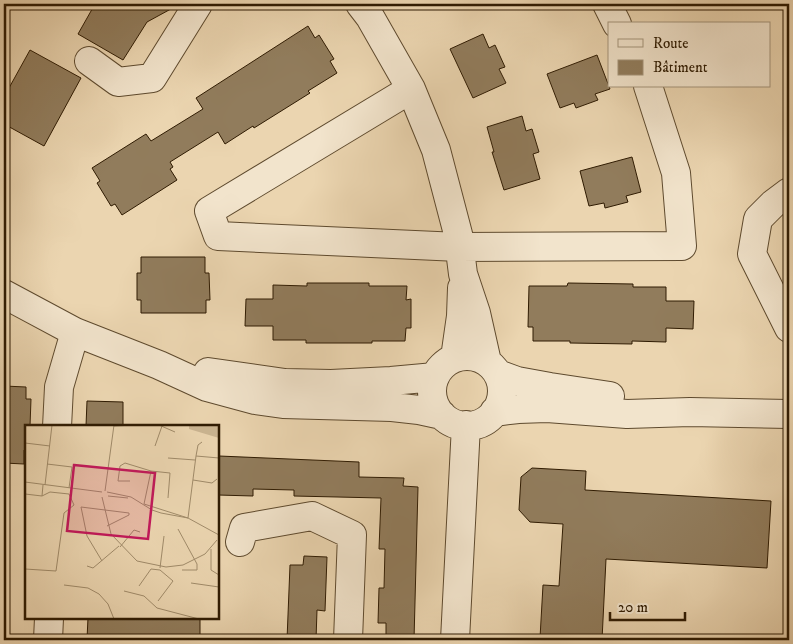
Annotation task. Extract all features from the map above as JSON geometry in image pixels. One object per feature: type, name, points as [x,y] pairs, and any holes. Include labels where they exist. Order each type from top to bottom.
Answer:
[{"type":"street","points":[[89,61],[118,82],[152,78],[198,4]]},
{"type":"street","points":[[4,294],[74,332],[159,365],[207,387],[255,400],[283,404],[392,407],[419,410],[454,420],[477,424],[486,420],[500,404],[502,383],[492,368],[463,274],[458,234],[436,150],[411,88],[370,17],[360,4]]},
{"type":"street","points":[[607,4],[616,22]]},
{"type":"street","points":[[411,88],[209,211],[218,236],[459,247],[682,246],[676,173],[649,88]]},
{"type":"street","points":[[789,192],[758,219],[752,254],[789,328]]},
{"type":"street","points":[[454,358],[463,274]]},
{"type":"street","points":[[4,315],[74,332]]},
{"type":"street","points":[[57,425],[59,387],[74,332]]},
{"type":"street","points":[[454,420],[436,406],[433,397],[433,387],[435,377],[446,363],[454,358],[466,356],[477,357],[492,368],[525,383],[627,398],[690,412]]},
{"type":"street","points":[[159,365],[285,383],[331,384],[399,381],[435,377]]},
{"type":"street","points":[[494,412],[547,408],[627,414],[690,412],[789,414]]},
{"type":"street","points":[[454,420],[455,640]]},
{"type":"street","points":[[240,542],[244,528],[312,516],[352,535],[348,640]]},
{"type":"street","points":[[48,640],[49,619]]},
{"type":"building","points":[[95,4],[180,4],[147,22],[123,60],[78,34]]},
{"type":"building","points":[[308,26],[315,38],[319,35],[334,59],[330,61],[337,73],[308,91],[310,93],[225,144],[218,132],[170,162],[173,167],[170,169],[177,180],[122,215],[115,204],[111,206],[97,183],[100,181],[92,168],[146,134],[151,141],[203,109],[196,98]]},
{"type":"building","points":[[483,34],[489,48],[495,45],[505,67],[499,69],[506,83],[473,98],[450,49]]},
{"type":"building","points":[[30,50],[81,78],[44,146],[4,124],[4,97]]},
{"type":"building","points":[[597,55],[608,88],[610,89],[595,94],[598,100],[576,108],[574,103],[560,108],[547,74]]},
{"type":"building","points":[[522,116],[526,131],[532,129],[539,152],[533,154],[540,179],[504,190],[492,152],[494,152],[487,127]]},
{"type":"building","points":[[632,157],[641,192],[626,196],[628,202],[605,208],[604,203],[589,206],[580,171]]},
{"type":"building","points":[[141,257],[205,257],[205,273],[209,273],[210,300],[206,300],[206,313],[141,313],[141,300],[137,300],[137,273],[141,273]]},
{"type":"building","points":[[307,283],[369,283],[369,286],[407,286],[406,300],[411,299],[411,328],[406,328],[405,341],[306,343],[306,340],[273,340],[273,326],[245,326],[246,299],[273,299],[273,285],[307,286]]},
{"type":"building","points":[[568,283],[633,284],[633,287],[666,287],[666,301],[694,301],[693,329],[666,328],[666,342],[632,341],[632,344],[533,341],[533,327],[528,327],[529,286],[567,286]]},
{"type":"building","points":[[4,386],[26,387],[26,399],[31,399],[30,425],[25,425],[24,464],[4,463]]},
{"type":"building","points":[[87,401],[123,402],[123,425],[86,425]]},
{"type":"building","points":[[219,456],[359,462],[359,477],[404,478],[403,486],[418,487],[414,640],[386,640],[386,623],[378,623],[379,588],[384,588],[385,549],[379,549],[381,498],[294,496],[294,490],[253,489],[253,496],[219,495]]},
{"type":"building","points":[[532,468],[586,471],[585,490],[771,501],[767,568],[606,559],[602,640],[542,640],[540,638],[543,585],[559,586],[563,524],[530,522],[519,510],[521,477]]},
{"type":"building","points":[[304,556],[327,557],[325,611],[317,610],[316,640],[287,640],[290,565],[303,565]]},
{"type":"building","points":[[88,619],[200,619],[200,640],[87,639]]}]
